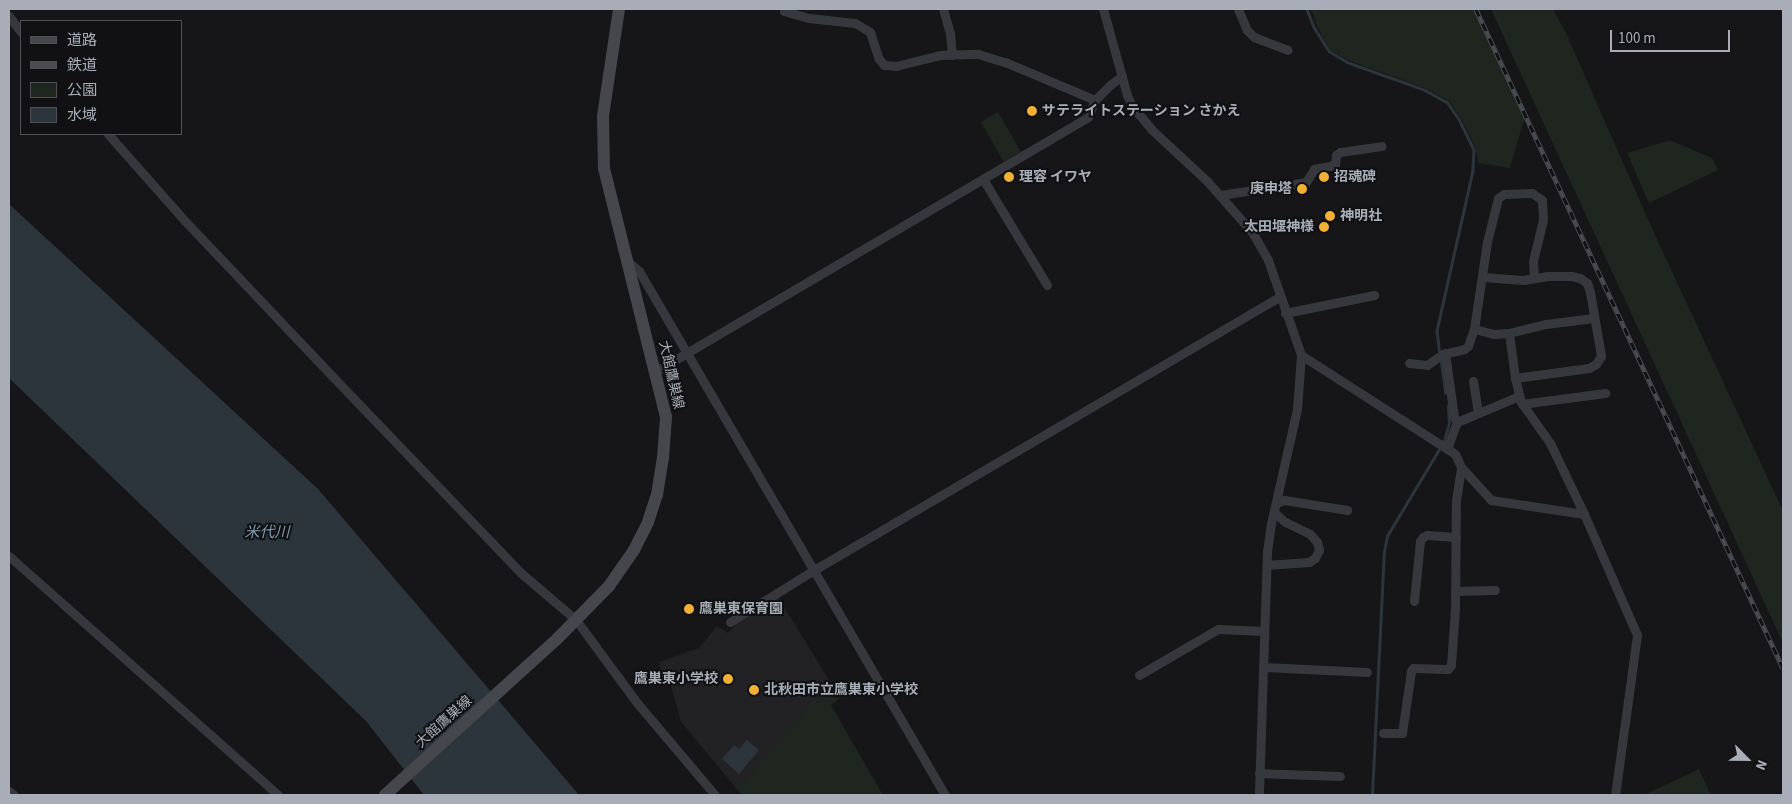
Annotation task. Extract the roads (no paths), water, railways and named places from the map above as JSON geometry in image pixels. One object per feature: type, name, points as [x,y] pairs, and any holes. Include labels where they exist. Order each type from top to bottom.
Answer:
[{"type":"main road","name":"大館鷹巣線","points":[[386,795],[557,639],[609,586],[634,550],[648,522],[657,495],[663,458],[666,417],[656,371],[625,260],[607,184],[603,116],[620,9]]},
{"type":"street","points":[[784,9],[784,11],[809,18],[856,23],[870,32],[879,59],[884,65],[896,66],[940,55],[978,54],[1005,62],[1096,100]]},
{"type":"street","points":[[943,9],[950,33],[952,55]]},
{"type":"street","points":[[1103,9],[1126,95],[1132,106],[1151,129],[1220,195],[1252,232],[1268,260],[1279,297],[1301,355],[1298,409],[1275,508],[1267,565],[1259,795]]},
{"type":"street","points":[[1238,9],[1247,30],[1254,37],[1288,50]]},
{"type":"street","points":[[9,16],[20,31]]},
{"type":"street","points":[[656,371],[1088,117],[1096,100],[1110,85],[1122,76]]},
{"type":"street","points":[[109,135],[185,221],[334,378],[521,572],[576,620],[638,704],[715,795]]},
{"type":"street","points":[[1220,195],[1306,182],[1311,177],[1314,169],[1335,165],[1336,155],[1340,152],[1382,146]]},
{"type":"street","points":[[983,179],[1047,285]]},
{"type":"street","points":[[1409,363],[1427,365],[1442,355],[1464,349],[1468,346],[1474,329],[1487,242],[1498,198],[1504,194],[1515,192],[1532,193],[1542,200],[1544,209],[1533,261],[1534,278]]},
{"type":"street","points":[[625,260],[639,271],[945,795]]},
{"type":"street","points":[[1483,277],[1511,280],[1571,276],[1580,278],[1587,283],[1590,292],[1601,356],[1596,364],[1589,368],[1515,378]]},
{"type":"street","points":[[1285,313],[1374,294]]},
{"type":"street","points":[[730,622],[814,570],[1279,297]]},
{"type":"street","points":[[1474,329],[1494,334],[1509,333],[1546,324],[1594,318]]},
{"type":"street","points":[[1509,333],[1520,400],[1550,443],[1584,514],[1637,635],[1614,795]]},
{"type":"street","points":[[1301,355],[1455,454],[1461,467],[1491,500],[1584,514]]},
{"type":"street","points":[[1442,355],[1454,417],[1457,422]]},
{"type":"street","points":[[1473,381],[1478,413]]},
{"type":"street","points":[[1442,446],[1457,422],[1478,413],[1520,400],[1605,394]]},
{"type":"street","points":[[1383,733],[1399,734],[1402,732],[1413,668],[1448,669],[1451,665],[1455,591],[1456,500],[1461,467]]},
{"type":"street","points":[[1275,508],[1284,500],[1347,510]]},
{"type":"street","points":[[1267,565],[1309,562],[1316,558],[1318,550],[1317,542],[1310,534],[1285,522],[1275,508]]},
{"type":"street","points":[[1414,601],[1420,541],[1427,535],[1456,537]]},
{"type":"street","points":[[9,556],[278,795]]},
{"type":"street","points":[[1455,591],[1495,590]]},
{"type":"street","points":[[1139,676],[1218,628],[1264,632]]},
{"type":"street","points":[[1263,667],[1367,672]]},
{"type":"street","points":[[1259,773],[1340,776]]},
{"type":"street","points":[[9,791],[14,795]]},
{"type":"water","name":"米代川","points":[[9,204],[318,489],[579,795],[424,795],[366,721],[9,378]]},
{"type":"water","points":[[747,740],[759,750],[739,774],[722,759],[734,745],[739,749]]},
{"type":"waterway","points":[[1307,9],[1314,27],[1329,51],[1347,62],[1425,90],[1447,102],[1459,119],[1474,150],[1473,171],[1437,331],[1440,354]]},
{"type":"waterway","points":[[1441,359],[1446,393]]},
{"type":"waterway","points":[[1372,795],[1384,552],[1387,536],[1444,441],[1449,422],[1448,406]]},
{"type":"railway","points":[[1476,9],[1783,668]]},
{"type":"place","name":"サテライトステーション さかえ","points":[[1032,111]]},
{"type":"place","name":"理容 イワヤ","points":[[1009,177]]},
{"type":"place","name":"招魂碑","points":[[1324,177]]},
{"type":"place","name":"庚申塔","points":[[1302,189]]},
{"type":"place","name":"神明社","points":[[1330,216]]},
{"type":"place","name":"太田堰神様","points":[[1324,227]]},
{"type":"place","name":"鷹巣東保育園","points":[[689,609]]},
{"type":"place","name":"鷹巣東小学校","points":[[728,679]]},
{"type":"place","name":"北秋田市立鷹巣東小学校","points":[[754,690]]}]
